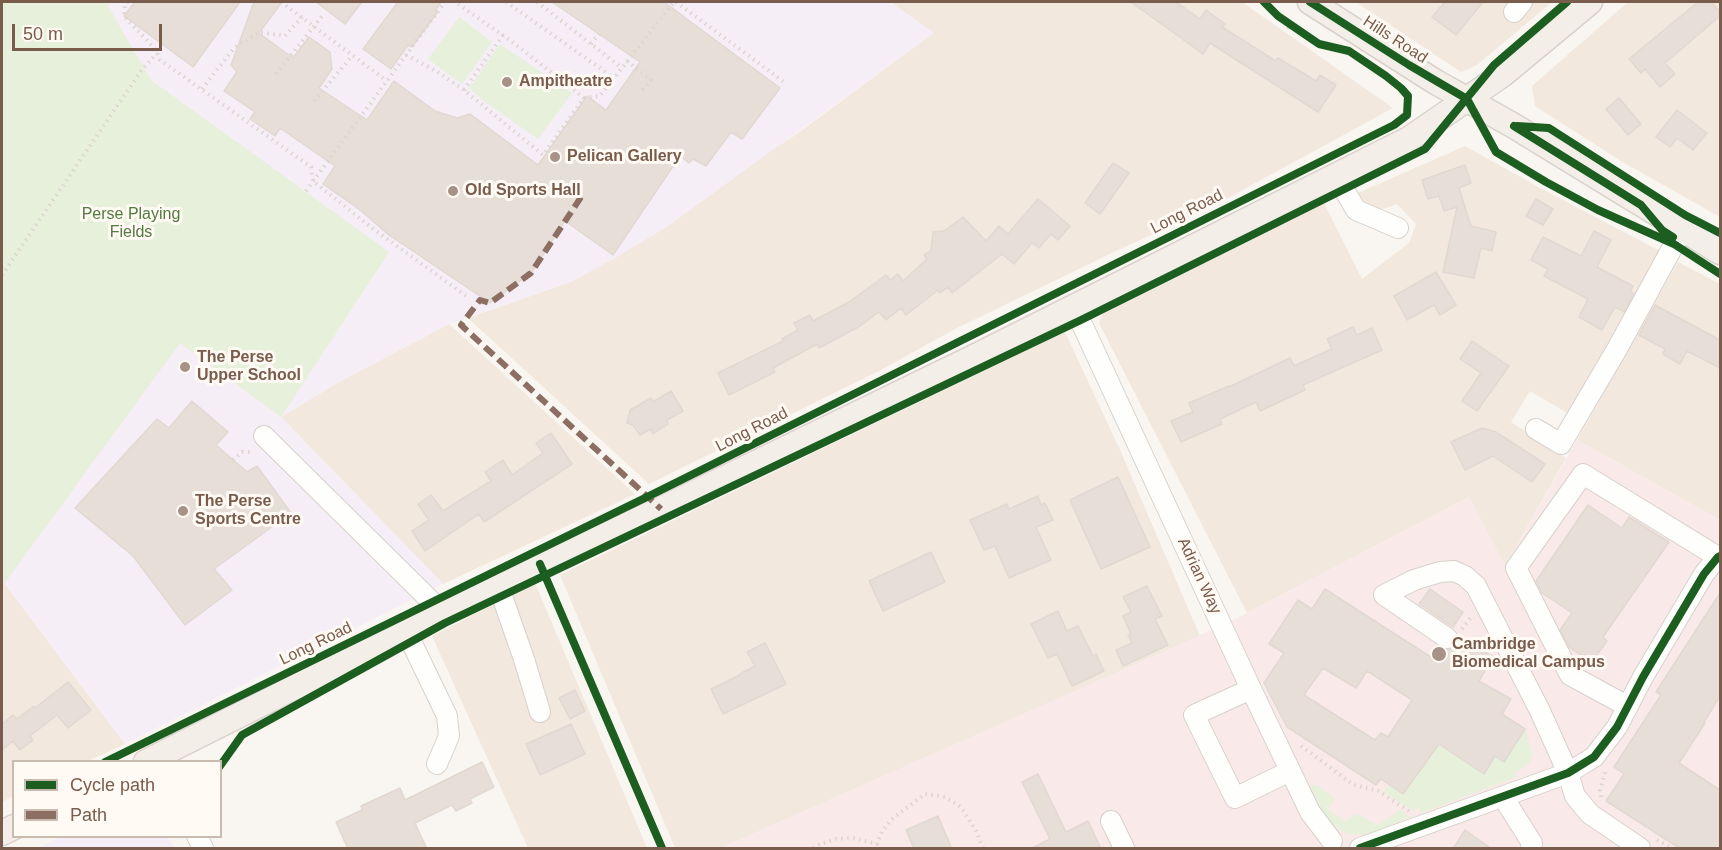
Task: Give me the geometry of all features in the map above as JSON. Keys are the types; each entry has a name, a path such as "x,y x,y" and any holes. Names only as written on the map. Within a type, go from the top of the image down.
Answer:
{"main road":[{"name":"Hills Road","path":"1310,2 1409,65 1514,126 1720,252"},
{"name":"Long Road","path":"152,760 498,585 662,508 1074,307 1409,139 1505,73 1590,2"}],"lane":[{"path":"1336,176 1356,210 1398,228"},
{"path":"1536,429 1561,444 1617,349 1682,230"},
{"name":"Adrian Way","path":"1074,307 1290,771 1310,812 1334,846"},
{"path":"264,436 432,602 439,615"},
{"path":"1368,848 1420,826 1568,773 1594,757 1617,727 1628,706 1643,677 1704,574 1719,556 1583,474 1516,568 1570,675 1628,706"},
{"path":"1447,638 1384,595 1414,580 1440,572 1454,571 1465,576 1476,586 1540,711 1568,773 1575,796 1590,814 1645,842"},
{"path":"498,585 540,712"},
{"path":"406,631 447,716 449,736 437,764"},
{"path":"1251,689 1194,715 1235,798 1290,771"},
{"path":"1505,796 1508,805 1532,843 1531,849"},
{"path":"1111,821 1124,849"}],"path":[{"path":"128,2 125,4 124,16 156,50 160,60 311,167 313,181 373,229 469,298"},
{"path":"281,2 387,81"},
{"path":"306,191 445,2"},
{"path":"455,2 503,35 584,98 600,96 675,2 784,82"},
{"path":"506,2 614,78"},
{"path":"537,2 622,68"},
{"path":"276,74 323,15"},
{"path":"201,89 234,48 260,32 285,36 302,17"},
{"path":"1289,23 1300,31"},
{"path":"591,44 599,34"},
{"path":"464,90 503,35"},
{"path":"2,275 135,81 157,53"},
{"path":"406,55 436,71 464,90 543,155 584,98"},
{"path":"314,101 352,56"},
{"path":"627,62 651,80"},
{"path":"641,92 651,80 651,72"},
{"path":"373,229 377,224"},
{"path":"1295,742 1354,785 1378,791 1416,815 1420,826"},
{"path":"1603,805 1600,791 1607,768"},
{"path":"813,849 818,844 836,838 853,837 878,846 882,831 892,819 925,794 945,797 961,807 976,831 983,849"},
{"path":"1645,842 1672,849"}],"shaded area":[{"name":"The Perse Upper School","path":"2,2 890,2 934,33 668,226 615,258 573,281 449,324 337,383 281,417 443,584 125,744 2,580"},
{"path":"890,2 1242,2 1393,108 1204,211 955,329 879,371 649,484 468,318 573,281 668,226 933,33"},
{"path":"1356,2 1552,2 1477,65 1461,72"},
{"path":"1628,2 1720,2 1720,217 1621,161 1535,106 1532,86"},
{"path":"1465,146 1660,251 1569,414 1530,391 1511,422 1566,458 1505,566 1469,497 1247,613 1099,323 1106,305 1323,201 1362,279 1409,243 1416,224 1397,204 1373,212 1358,193"},
{"path":"1678,262 1720,284 1720,520 1577,440"},
{"path":"449,324 635,494 443,584 281,417 337,383"},
{"path":"1065,332 1121,452 1200,636 721,848 675,848 560,575"},
{"name":"Cambridge Biomedical Campus","path":"1577,440 1720,520 1720,848 721,848 1230,622 1469,497 1505,566"},
{"path":"2,580 125,744 90,760 12,760 12,797 2,802"},
{"path":"535,583 647,848 528,848 432,636"},
{"path":"58,838 169,838 174,848 38,848"}],"green space":[{"name":"Perse Playing Fields","path":"2,2 111,2 108,6 151,80 389,252 281,417 180,343 4,584 2,580"},
{"path":"459,17 492,42 462,84 428,59"},
{"path":"500,44 572,93 538,139 469,88"},
{"path":"1525,729 1533,754 1528,765 1515,772 1517,777 1421,813 1419,808 1414,811 1383,792 1389,785 1403,794 1439,744 1484,774 1495,756 1504,762"},
{"path":"1317,785 1335,798 1328,809 1345,821 1355,815 1360,815 1378,825 1400,810 1411,817 1366,835 1347,834 1335,827 1324,815 1310,786"}],"building":[{"path":"135,2 240,2 193,67 124,16"},
{"path":"254,2 282,2 259,33 293,58 309,37 330,52 332,69 319,88 367,120 394,81 435,111 457,118 470,114 538,165 587,96 606,110 640,62 552,2 664,2 780,88 742,139 731,132 706,166 693,159 689,163 680,156 613,255 565,221 531,273 490,303 389,235 360,210 323,184 335,166 280,128 275,136 250,119 255,112 224,91 237,72 231,65"},
{"path":"316,2 362,2 345,24"},
{"path":"398,2 441,2 435,11 437,13 412,47 408,45 391,69 363,49"},
{"path":"1131,2 1176,2 1200,19 1206,10 1225,24 1222,27 1276,61 1278,58 1316,81 1320,75 1336,85 1318,112 1210,43 1203,54"},
{"path":"1445,2 1483,2 1456,35 1432,17"},
{"path":"1698,2 1711,2 1720,12 1720,16 1665,63 1675,74 1660,87 1645,69 1641,73 1629,59"},
{"path":"1619,98 1641,124 1628,135 1606,109"},
{"path":"1677,110 1707,133 1693,150 1677,138 1670,147 1656,137"},
{"path":"1113,163 1129,173 1100,214 1085,203"},
{"path":"1465,165 1471,183 1459,188 1471,226 1496,232 1492,251 1481,248 1474,278 1443,272 1457,207 1444,211 1439,196 1428,199 1422,180"},
{"path":"1038,199 1070,226 1058,240 1051,234 1039,248 1032,243 1014,264 1002,254 952,293 948,287 940,293 938,290 906,315 901,308 886,320 879,312 860,326 819,348 817,344 773,368 775,372 729,395 718,373 783,341 782,339 798,330 794,323 810,315 813,321 849,302 886,275 890,280 898,274 903,281 927,259 924,255 931,250 933,232 944,231 963,217 986,241 999,226 1008,234"},
{"path":"1536,199 1553,209 1543,225 1526,216"},
{"path":"1594,231 1611,240 1597,267 1633,286 1630,292 1634,294 1624,312 1615,307 1602,330 1579,317 1588,299 1544,276 1548,269 1531,260 1543,237 1581,256"},
{"path":"1436,272 1456,305 1440,315 1434,305 1407,320 1394,296"},
{"path":"1655,305 1720,340 1720,368 1687,351 1680,364 1663,354 1665,349 1639,335"},
{"path":"1353,327 1357,335 1372,328 1382,350 1303,385 1305,390 1260,411 1256,402 1220,419 1222,424 1181,442 1171,421 1193,412 1189,403 1290,358 1294,366 1332,349 1327,339"},
{"path":"1472,341 1509,366 1477,411 1462,401 1481,373 1460,359"},
{"path":"671,391 683,411 667,420 668,424 653,434 651,429 640,435 633,425 627,423 630,410 651,398 653,402"},
{"name":"The Perse Sports Centre","path":"192,401 228,432 216,445 247,472 257,466 291,513 214,569 232,590 185,625 133,556 75,508 157,419 169,428"},
{"path":"1482,428 1496,432 1545,464 1532,482 1493,456 1465,470 1451,442"},
{"path":"551,433 572,464 484,522 479,514 425,551 412,531 429,520 418,504 431,495 443,511 491,481 485,472 503,460 512,475 543,453 536,443"},
{"path":"1118,477 1150,547 1101,569 1070,500"},
{"path":"1038,496 1041,505 1045,503 1053,520 1036,527 1051,560 1009,578 995,546 984,550 970,520 1007,504 1009,509"},
{"path":"1588,505 1622,528 1629,517 1669,542 1603,637 1607,641 1592,662 1569,647 1560,630 1572,613 1542,593 1536,581"},
{"path":"931,552 945,582 883,611 869,581"},
{"path":"1147,586 1162,616 1155,619 1168,645 1123,666 1116,650 1132,643 1128,635 1131,634 1123,616 1131,612 1123,597"},
{"path":"1325,589 1437,661 1445,650 1457,645 1458,635 1493,657 1479,681 1511,699 1502,714 1525,729 1504,762 1495,756 1484,774 1439,744 1403,794 1381,779 1376,785 1287,727 1264,683 1284,653 1269,644 1298,600 1312,609","holes":["1323,668 1356,688 1367,671 1412,700 1388,737 1381,733 1375,740 1304,695"]},
{"path":"1430,589 1463,612 1453,627 1419,604"},
{"path":"1720,593 1720,696 1679,763 1720,790 1720,849 1681,849 1606,801 1624,774 1614,767 1661,695 1656,692"},
{"path":"1058,611 1067,631 1078,626 1093,656 1096,654 1104,671 1072,686 1057,654 1048,658 1031,624"},
{"path":"765,643 786,684 723,714 711,689 755,666 747,652"},
{"path":"68,682 91,710 68,728 57,715 30,736 33,740 20,750 13,741 2,750 2,724 13,715 17,719 34,706 35,708"},
{"path":"575,690 585,711 570,719 559,698"},
{"path":"571,724 585,754 540,775 526,744"},
{"path":"482,762 494,787 470,799 472,803 456,811 452,805 415,823 427,849 348,849 336,822 362,810 361,806 400,788 405,800"},
{"path":"1038,774 1066,832 1088,821 1101,849 1030,849 1050,839 1022,782"},
{"path":"938,816 952,849 914,849 906,830"},
{"path":"1465,830 1492,849 1453,849"}],"marked path":[{"path":"581,197 531,273 490,303 480,300 461,325 661,509"}],"cycle path":[{"path":"109,760 649,496 1394,125 1407,115 1408,96 1386,76 1349,51 1319,44 1278,16 1264,2"},
{"path":"1310,2 1467,99"},
{"path":"222,763 242,735 445,623 1081,320 1425,149 1494,65 1567,2"},
{"path":"1467,99 1496,152 1598,210 1674,244 1720,274"},
{"path":"1514,126 1641,205 1662,230 1673,237"},
{"path":"1517,126 1549,128 1685,215 1720,233"},
{"path":"1360,848 1568,773 1594,757 1617,727 1643,677 1704,574 1720,556"},
{"path":"540,564 662,848"}],"place":[{"name":"Ampitheatre","path":"507,82"},
{"name":"Pelican Gallery","path":"555,157"},
{"name":"Old Sports Hall","path":"453,191"},
{"name":"The Perse Upper School","path":"185,367"},
{"name":"The Perse Sports Centre","path":"183,511"},
{"name":"Cambridge Biomedical Campus","path":"1439,654"}]}
